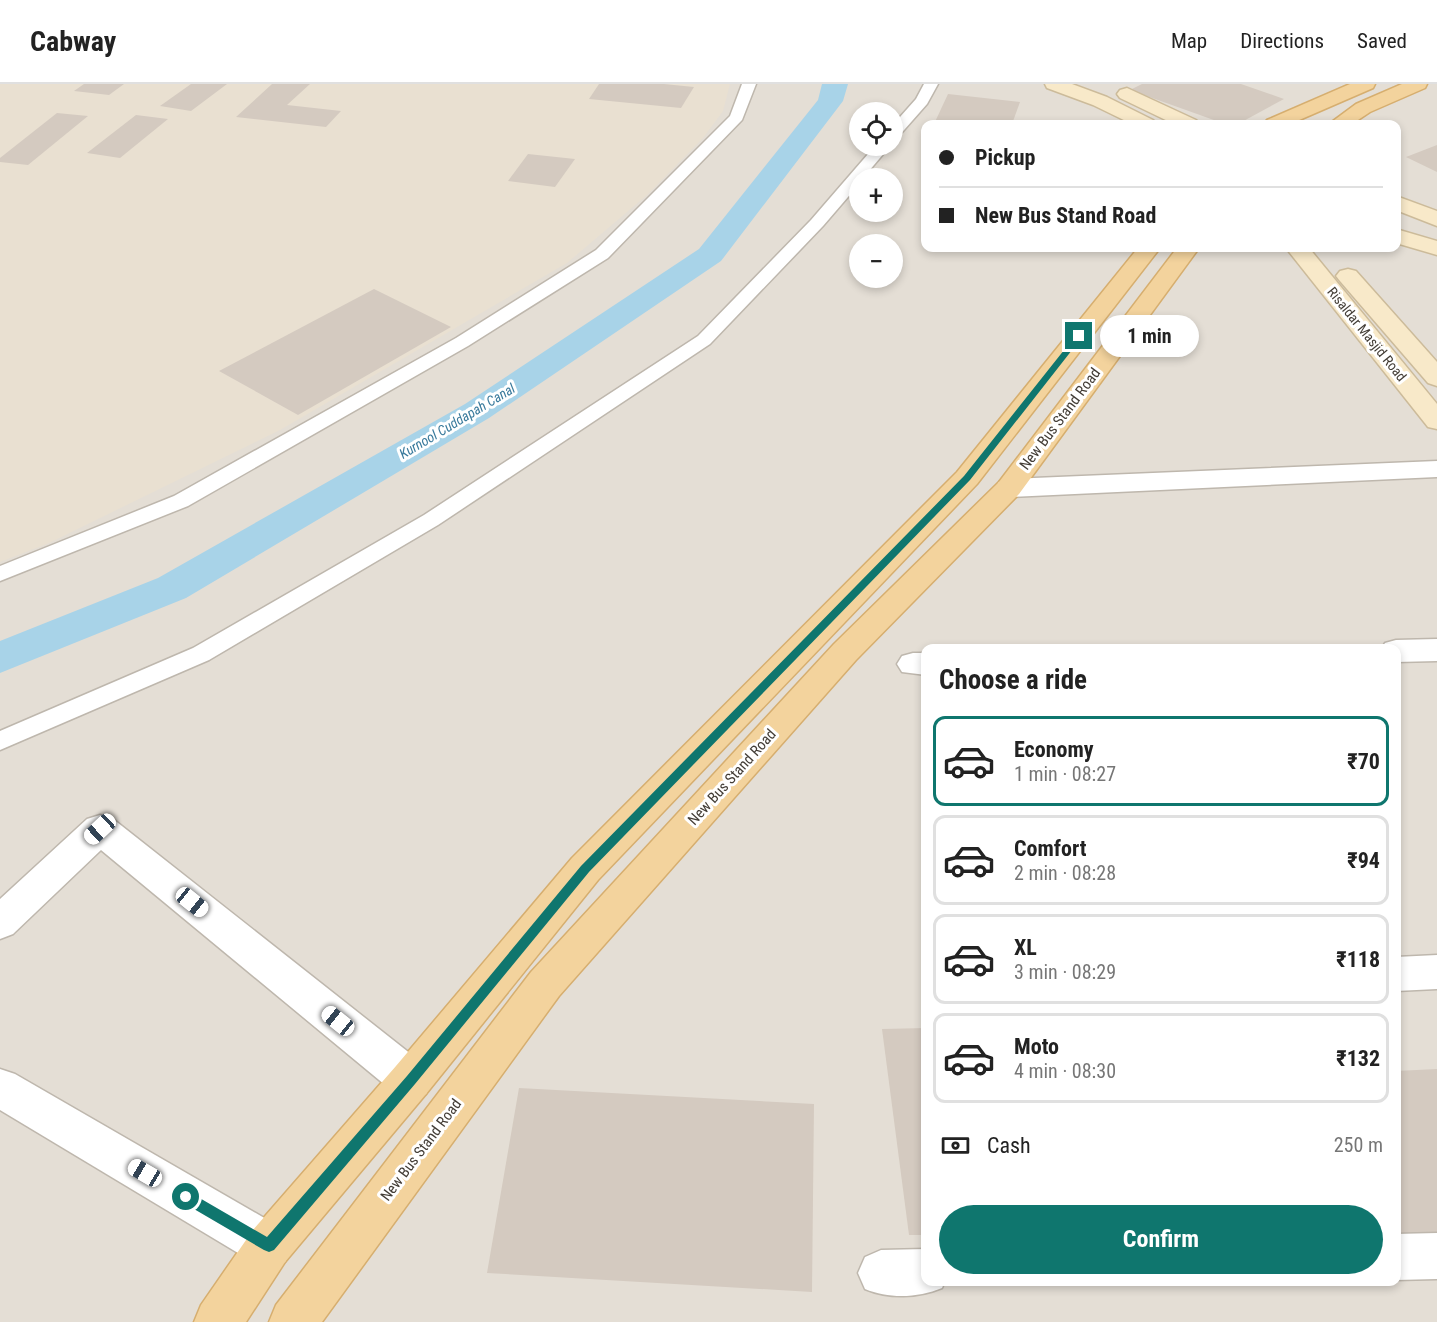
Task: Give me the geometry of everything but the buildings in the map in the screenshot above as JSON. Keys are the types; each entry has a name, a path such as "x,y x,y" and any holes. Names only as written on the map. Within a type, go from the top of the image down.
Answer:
{"main road":[{"path":"1283,120 1366,84"},
{"path":"1345,120 1363,108 1419,84"},
{"path":"218,1322 269,1246 411,1080 585,869 967,478 1146,252"},
{"name":"New Bus Stand Road","path":"293,1322 545,984 845,652 1009,488 1185,252"}],"street":[{"path":"1054,84 1100,101 1138,120"},
{"path":"1100,84 1180,120"},
{"path":"1401,204 1437,219"},
{"path":"1401,237 1437,248"},
{"name":"Risaldar Masjid Road","path":"1300,252 1437,421"},
{"name":"Risaldar Masjid Road","path":"1327,252 1437,378"},
{"path":"1009,488 1437,469"},
{"path":"1401,651 1437,650"},
{"path":"0,922 100,829 411,1080"},
{"path":"1401,974 1437,972"},
{"path":"0,1088 269,1246"},
{"path":"1401,1257 1437,1256"},
{"path":"881,1273 921,1272"}],"lane":[{"path":"0,574 182,501 462,342 602,254 737,117 749,84"},
{"path":"903,122 921,101 931,84"},
{"path":"0,741 201,654 431,520 704,340 817,224 875,156"}],"shaded area":[{"path":"0,84 1437,84 1437,1322 0,1322"},
{"path":"0,84 730,84 723,111 703,138 647,195 567,263 280,430 49,543 0,562"}],"waterway":[{"name":"Kurnool Cuddapah Canal","path":"0,658 172,588 477,411 710,255 830,101 835,84"}],"route":[{"path":"186,1197 269,1246 411,1080 585,869 967,478 1079,336"}]}
